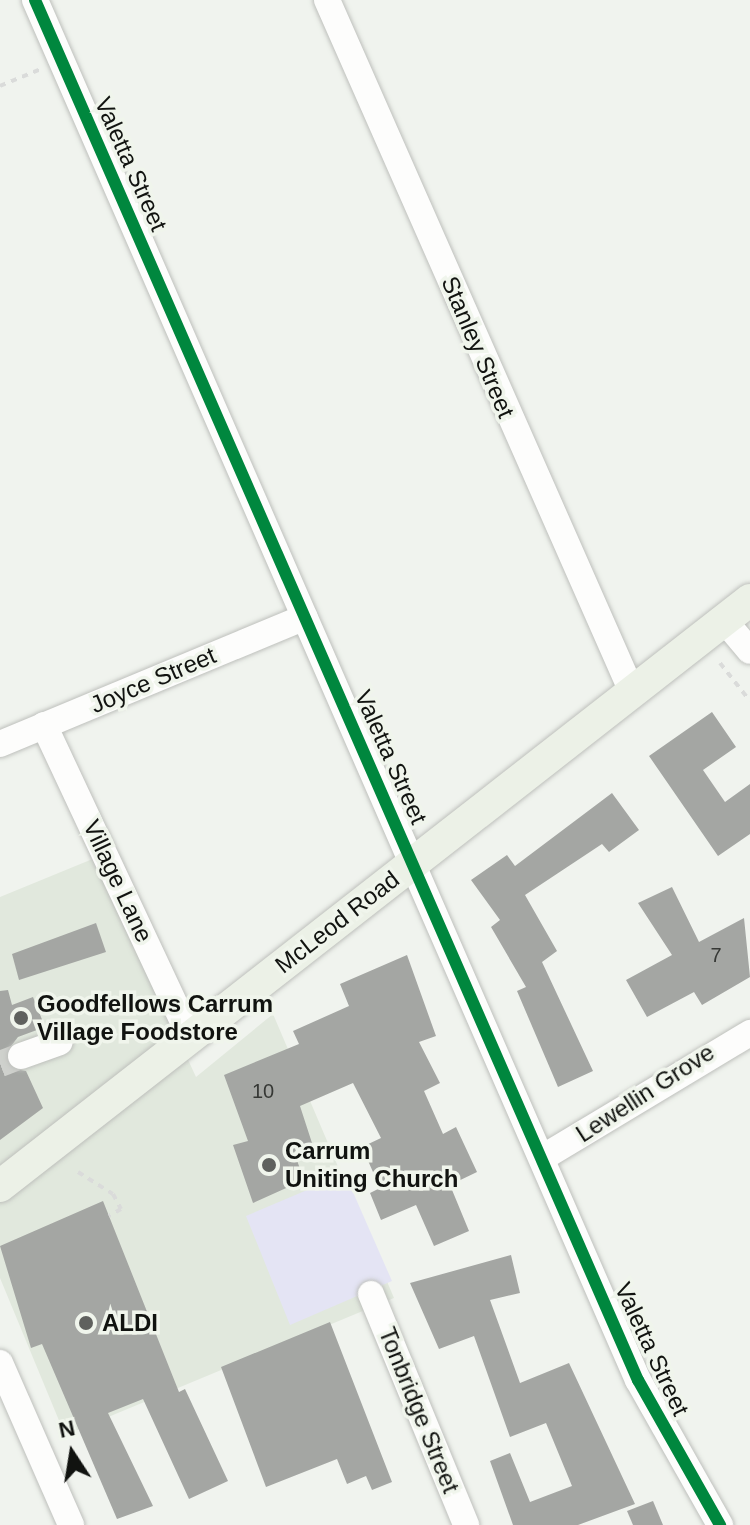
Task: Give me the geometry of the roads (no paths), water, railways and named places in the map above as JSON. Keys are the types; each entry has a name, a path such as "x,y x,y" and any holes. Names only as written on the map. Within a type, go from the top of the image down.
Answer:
{"main road":[{"name":"McLeod Road","path":"0,1186 750,600"}],"street":[{"name":"Valetta Street","path":"35,0 638,1380 720,1525"},
{"name":"Stanley Street","path":"327,0 632,692"},
{"name":"Joyce Street","path":"0,744 305,617"},
{"path":"724,620 750,651"},
{"name":"Village Lane","path":"44,725 190,1037"},
{"name":"Lewellin Grove","path":"542,1158 750,1033"},
{"path":"21,1056 60,1042"},
{"name":"Tonbridge Street","path":"371,1294 466,1525"},
{"path":"0,1363 71,1525"}],"tunnel":[{"path":"0,1064 21,1056"}],"place":[{"name":"Goodfellows Carrum Village Foodstore","path":"21,1018"},
{"name":"Carrum Uniting Church","path":"269,1165"},
{"name":"ALDI","path":"86,1323"}]}
